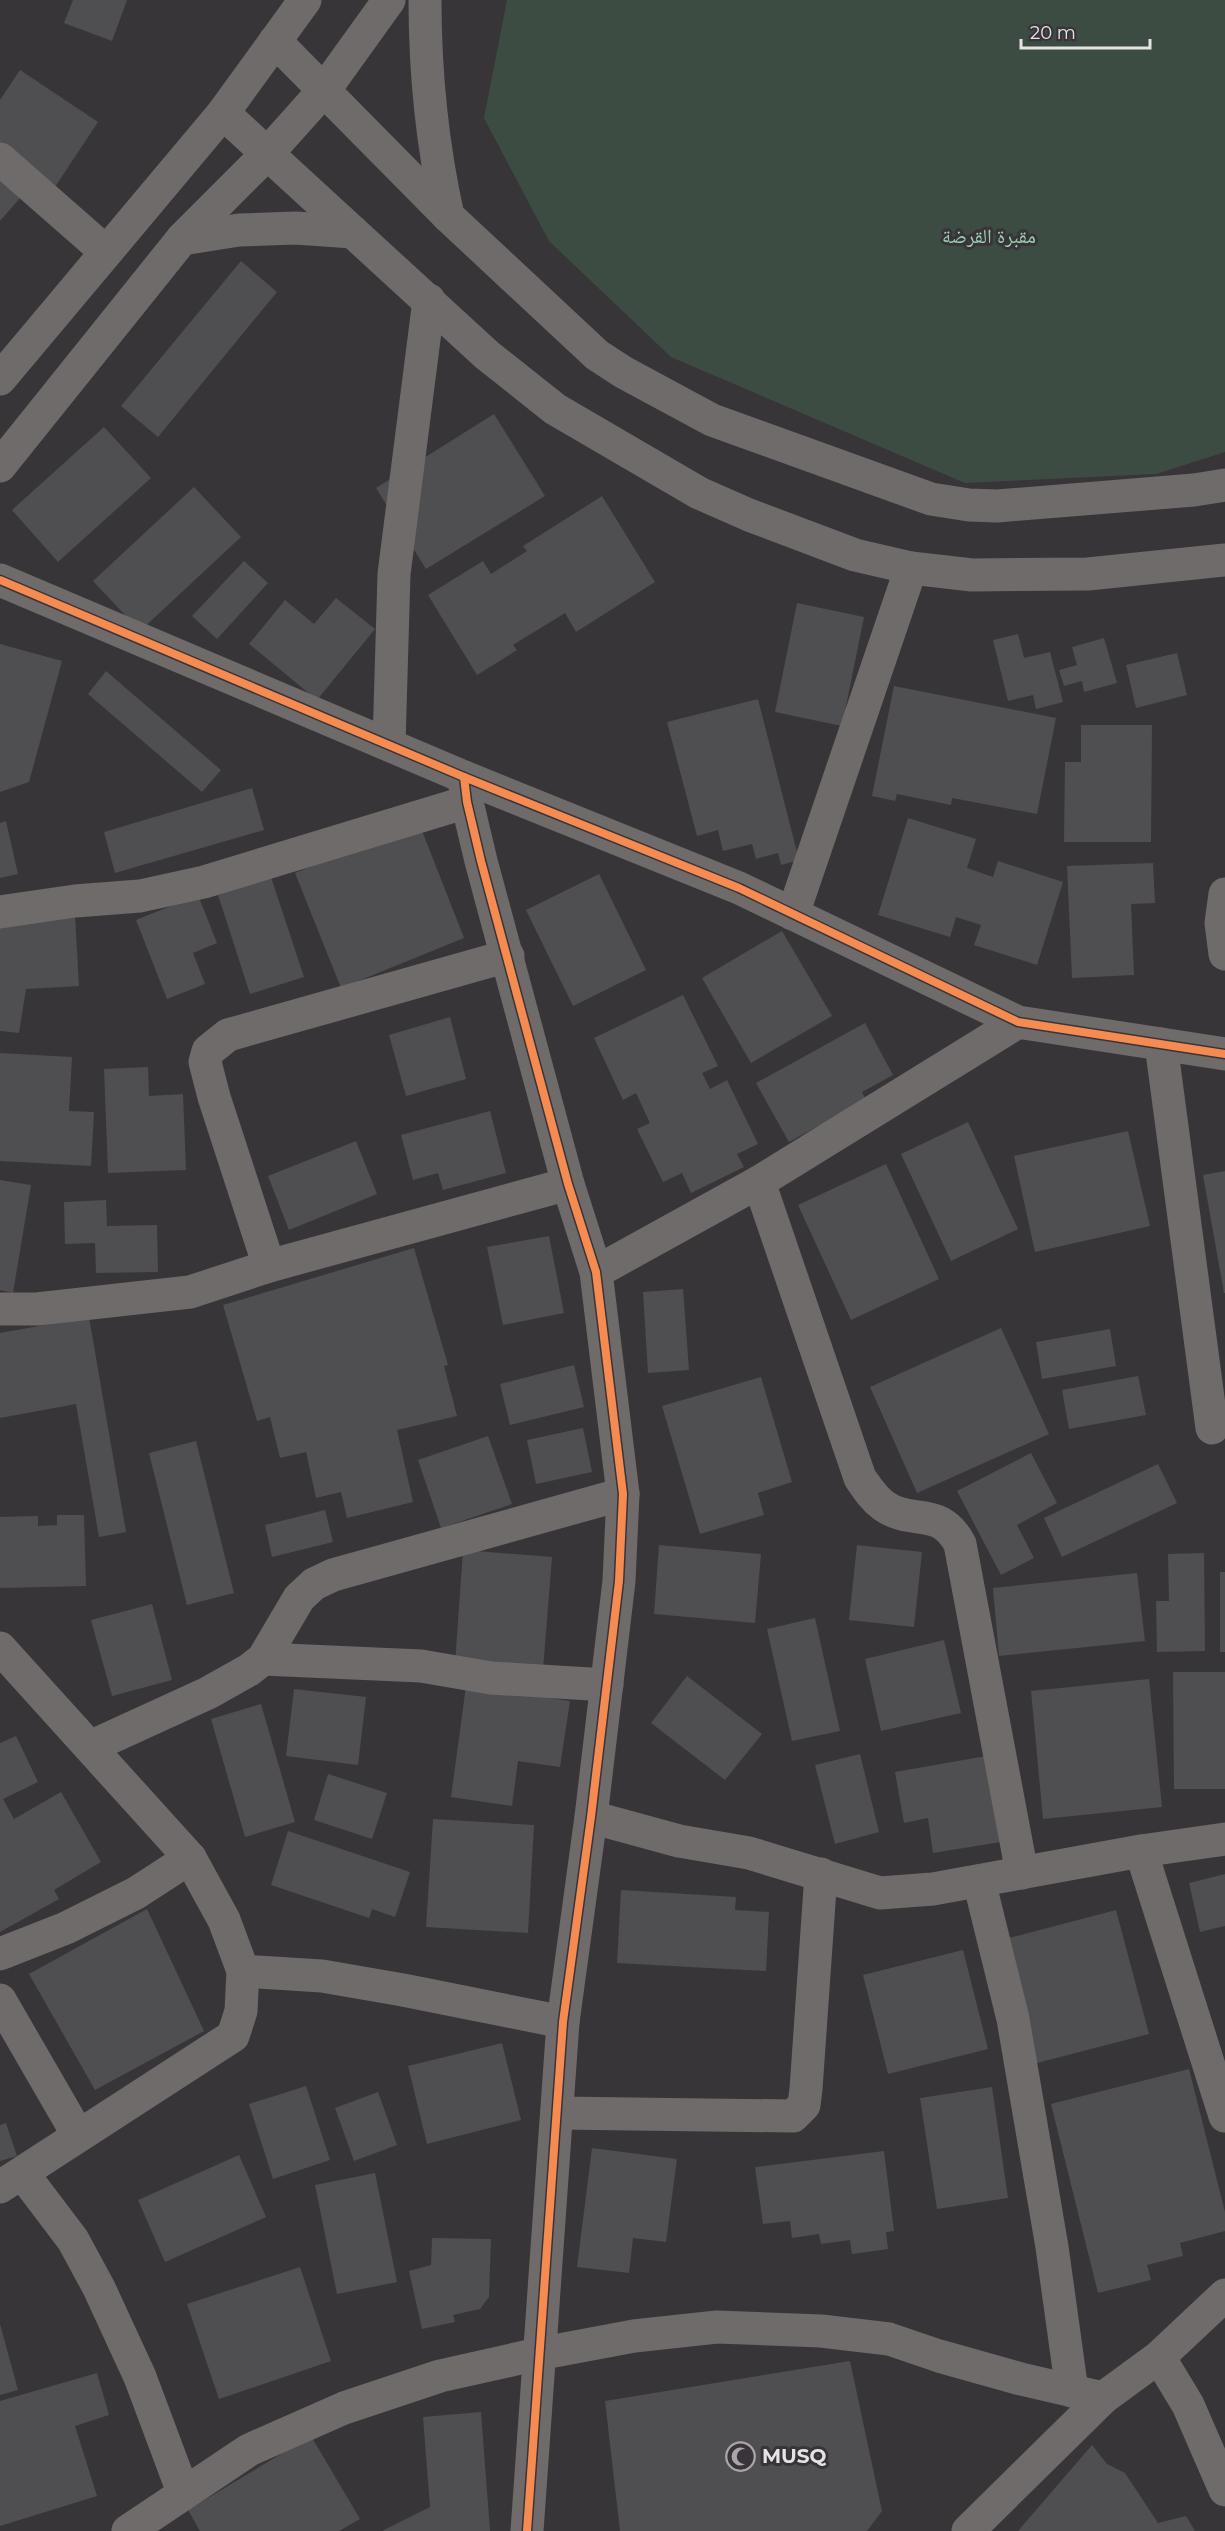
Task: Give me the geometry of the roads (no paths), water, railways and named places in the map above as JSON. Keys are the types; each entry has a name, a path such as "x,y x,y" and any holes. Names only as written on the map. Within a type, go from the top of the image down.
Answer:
{"main road":[{"path":"0,379 223,113 305,0"},
{"path":"0,466 182,239 266,155 325,89 389,0"},
{"path":"425,0 425,54 429,109 448,216"},
{"path":"275,41 325,89 448,216 597,355 623,372 712,420 931,499 969,505 998,506 1194,490 1225,484"},
{"path":"223,113 266,155 429,300 487,355 555,409 699,493 749,515 855,555 911,568 972,574 1088,574 1225,560"},
{"path":"182,239 238,231 285,228 353,232"}],"street":[{"path":"0,159 106,252"},
{"path":"389,744 394,574 429,300"},
{"path":"793,914 911,568"},
{"path":"0,580 389,744 466,790 739,888 1018,1022 1225,1054"},
{"path":"0,912 75,901 140,896 204,882 466,790"},
{"path":"466,790 568,1184 596,1272 623,1494 620,1581 563,2022 527,2531"},
{"path":"268,1266 214,1097 205,1062 208,1051 228,1035 508,956"},
{"path":"596,1272 759,1182 1018,1022"},
{"path":"1161,1044 1212,1428"},
{"path":"759,1182 860,1478 874,1497 885,1507 904,1514 934,1519 952,1529 960,1544 1022,1874"},
{"path":"0,1309 37,1309 190,1292 268,1266 568,1184"},
{"path":"90,1747 208,1693 249,1670 263,1659 299,1598 314,1584 333,1575 623,1494"},
{"path":"2,1652 190,1857 224,1920 243,1971 241,2011 232,2036 11,2181 73,2240 99,2288 140,2377 172,2510"},
{"path":"263,1659 421,1666 491,1678 607,1685"},
{"path":"591,1817 679,1841 749,1853 880,1893 933,1889 1141,1851 1225,1839"},
{"path":"1141,1851 1225,2116"},
{"path":"0,1954 66,1928 136,1893 190,1857"},
{"path":"556,2113 794,2116 804,2105 806,2089 821,1874"},
{"path":"979,1881 1013,2019 1052,2247 1072,2391"},
{"path":"243,1971 322,1976 403,1989 563,2022"},
{"path":"0,2000 78,2135"},
{"path":"968,2531 1103,2398 1159,2357 1225,2295"},
{"path":"128,2531 172,2510 249,2450 344,2408 440,2376 634,2336 717,2327 821,2331 889,2339 939,2356 1103,2398"},
{"path":"1159,2357 1188,2405 1225,2490"}],"place":[{"name":"MUSQ","path":"741,2456"}],"park label":[{"name":"مقبرة القرضة","path":"989,236"}]}
